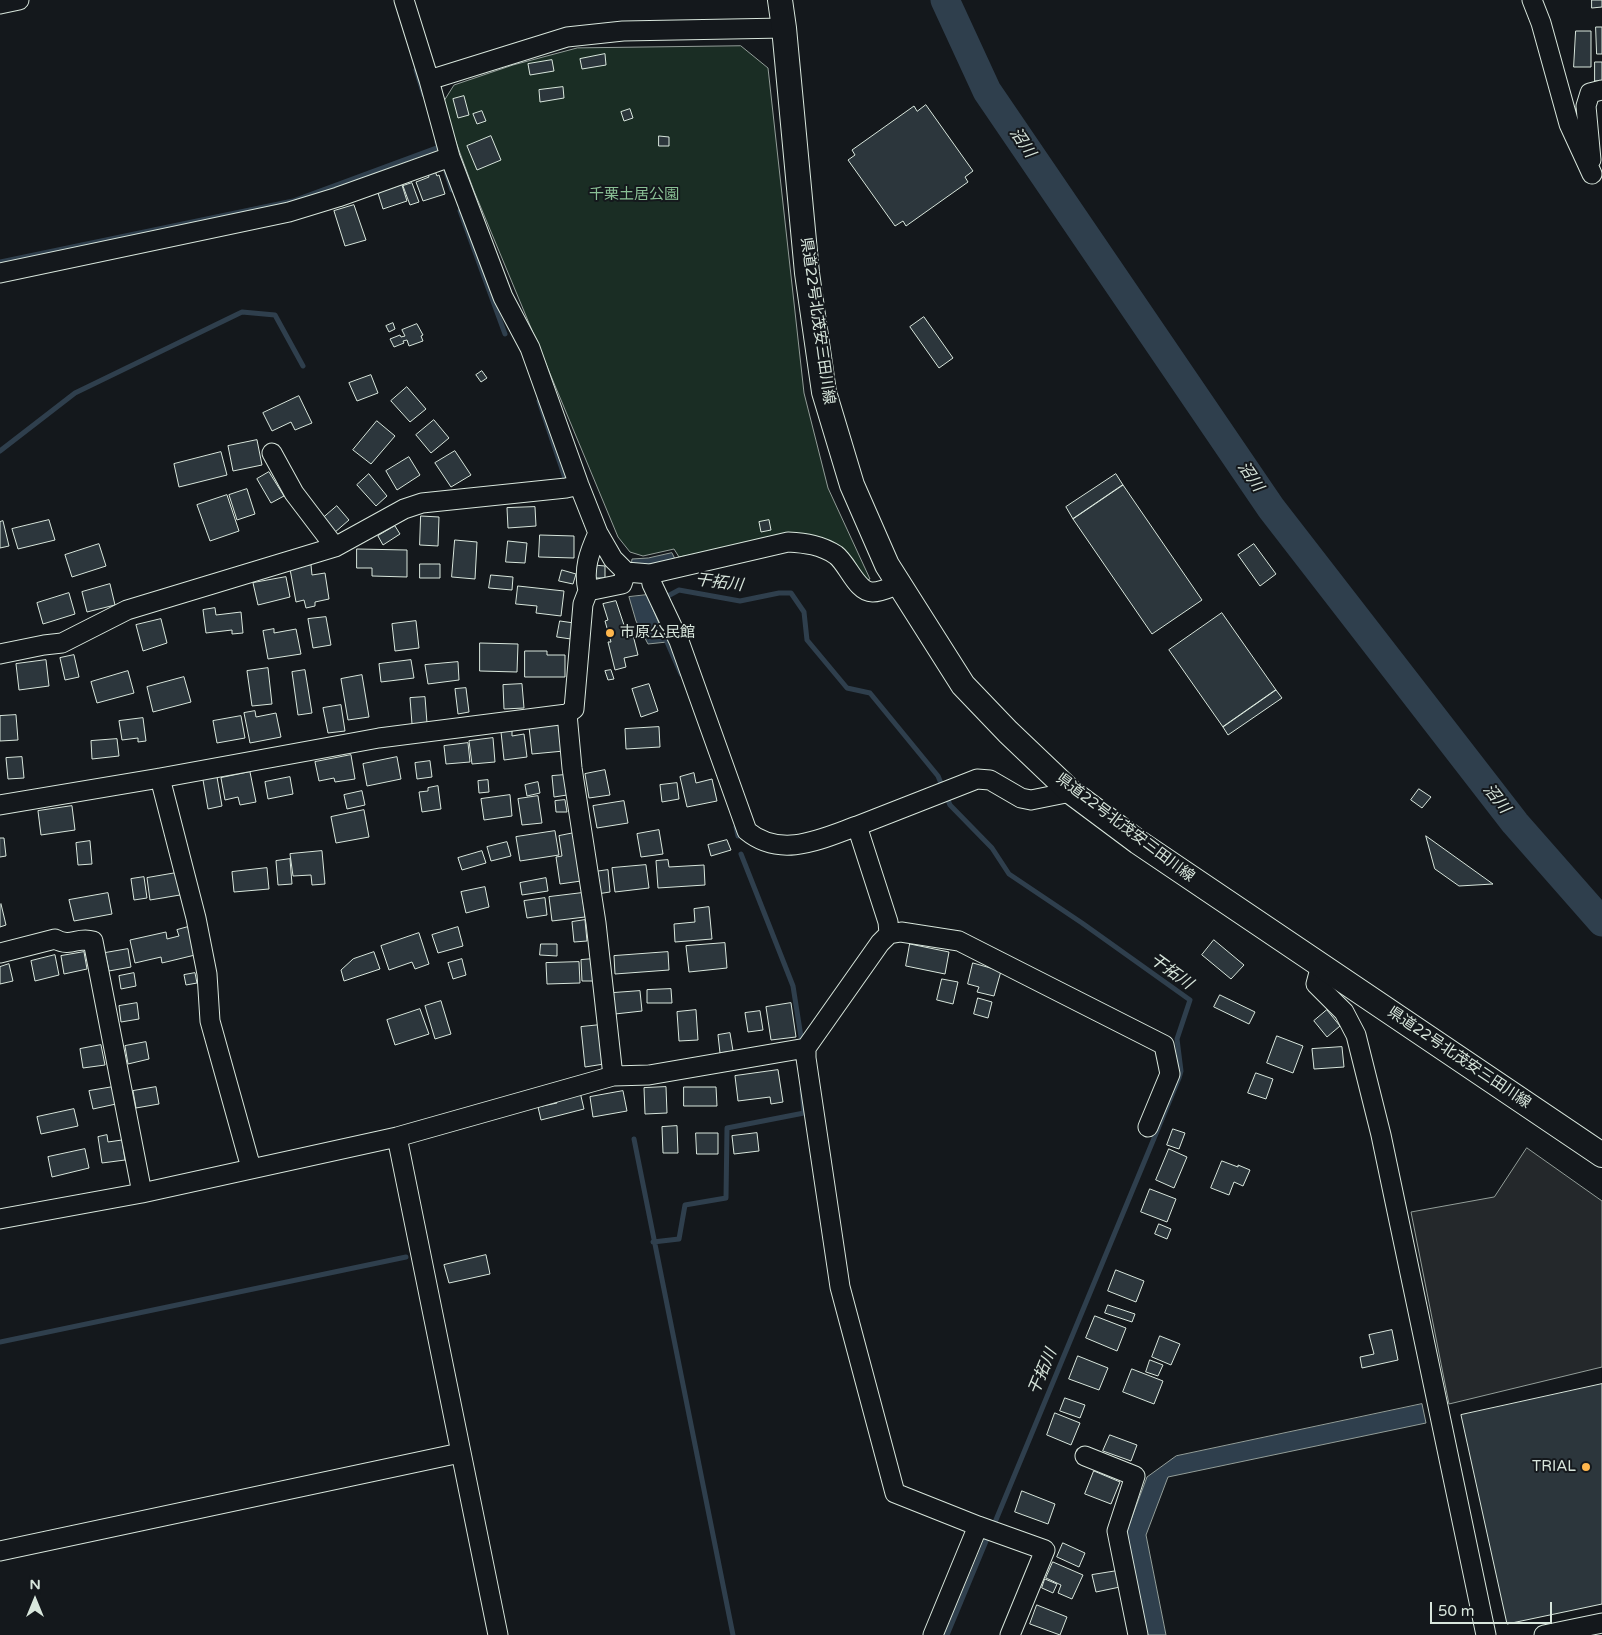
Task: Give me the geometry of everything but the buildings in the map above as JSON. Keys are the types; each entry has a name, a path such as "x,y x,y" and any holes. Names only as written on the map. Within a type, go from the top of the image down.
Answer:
{"main road":[{"name":"県道22号北茂安三田川線","path":"780,0 807,274 824,392 852,485 887,565 963,684 1008,732 1071,792 1146,848 1602,1154"}],"street":[{"path":"0,4 19,0"},
{"path":"404,0 450,157 503,297 530,348 598,534 613,559 626,572 650,574 788,542 803,543 820,546 838,556 862,589 872,593 899,584"},
{"path":"1532,0 1569,124 1592,174 1586,106 1590,93 1602,90"},
{"path":"429,80 568,37 623,31 784,28"},
{"path":"0,273 289,212 338,197 450,157"},
{"path":"272,453 294,493 335,546"},
{"path":"0,654 62,643 127,610 335,546 404,509 422,503 579,485"},
{"path":"0,805 379,738 567,714 574,709 582,604 588,591 585,580 589,552 598,534"},
{"path":"588,591 622,584 626,572"},
{"path":"650,574 652,584 679,641 747,831 756,838 785,846 806,844 946,793 977,779 990,780 1021,798 1031,800 1071,792"},
{"path":"567,714 572,768 596,923 613,1076"},
{"path":"160,778 196,918 207,974 210,1021 251,1168"},
{"path":"857,826 888,922 889,934"},
{"path":"1010,1635 1044,1550 896,1493 840,1288 806,1048 880,943 889,934 901,932 959,941 1164,1045 1170,1074 1148,1127"},
{"path":"0,953 55,939 64,944 86,939 93,941 142,1193"},
{"path":"1321,965 1316,984 1344,1012 1356,1035 1361,1054 1380,1135 1486,1635"},
{"path":"0,1220 142,1193 397,1137 613,1076 648,1075 806,1048"},
{"path":"397,1137 498,1635"},
{"path":"0,1551 460,1453"},
{"path":"1085,1456 1135,1476 1117,1531 1138,1635"},
{"path":"933,1635 987,1529"},
{"path":"1544,1635 1602,1623"}],"green space":[{"name":"千栗土居公園","path":"741,46 768,68 804,393 828,488 870,579 862,582 841,554 806,534 679,557 674,549 643,556 630,552 618,537 474,191 442,104 454,85 513,65 577,48"}],"shaded area":[{"path":"1527,1148 1602,1201 1602,1367 1449,1404 1411,1212 1494,1197"}],"water":[{"path":"672,553 675,559 646,566 631,566 632,559"},
{"path":"647,595 667,642 648,644 636,621 629,597"},
{"path":"1422,1404 1426,1423 1168,1477 1146,1535 1166,1635 1146,1635 1126,1533 1147,1477 1176,1456"}],"waterway":[{"name":"沼川","path":"945,0 987,91 1271,508 1515,823 1602,922"},
{"path":"416,70 424,95"},
{"path":"0,262 293,201 439,147 437,142"},
{"path":"446,172 452,190"},
{"path":"460,211 505,334"},
{"path":"0,451 75,393 242,312 275,315 303,366"},
{"path":"539,401 565,478"},
{"name":"干拓川","path":"666,597 679,590 740,601 779,593 791,593 804,612 807,640 847,688 870,693 938,776 950,805 992,848 1009,874 1190,1000 1177,1039 1181,1071 1179,1078 993,1527"},
{"path":"667,642 681,674"},
{"path":"736,827 738,836"},
{"path":"741,854 793,986 801,1037"},
{"path":"653,1242 679,1239 685,1205 726,1198 727,1128 804,1113 802,1090"},
{"path":"634,1139 733,1635"},
{"path":"0,1342 406,1257"},
{"name":"干拓川","path":"947,1635 989,1534"}],"place":[{"name":"市原公民館","path":"610,633"},
{"name":"TRIAL","path":"1586,1467"}]}
